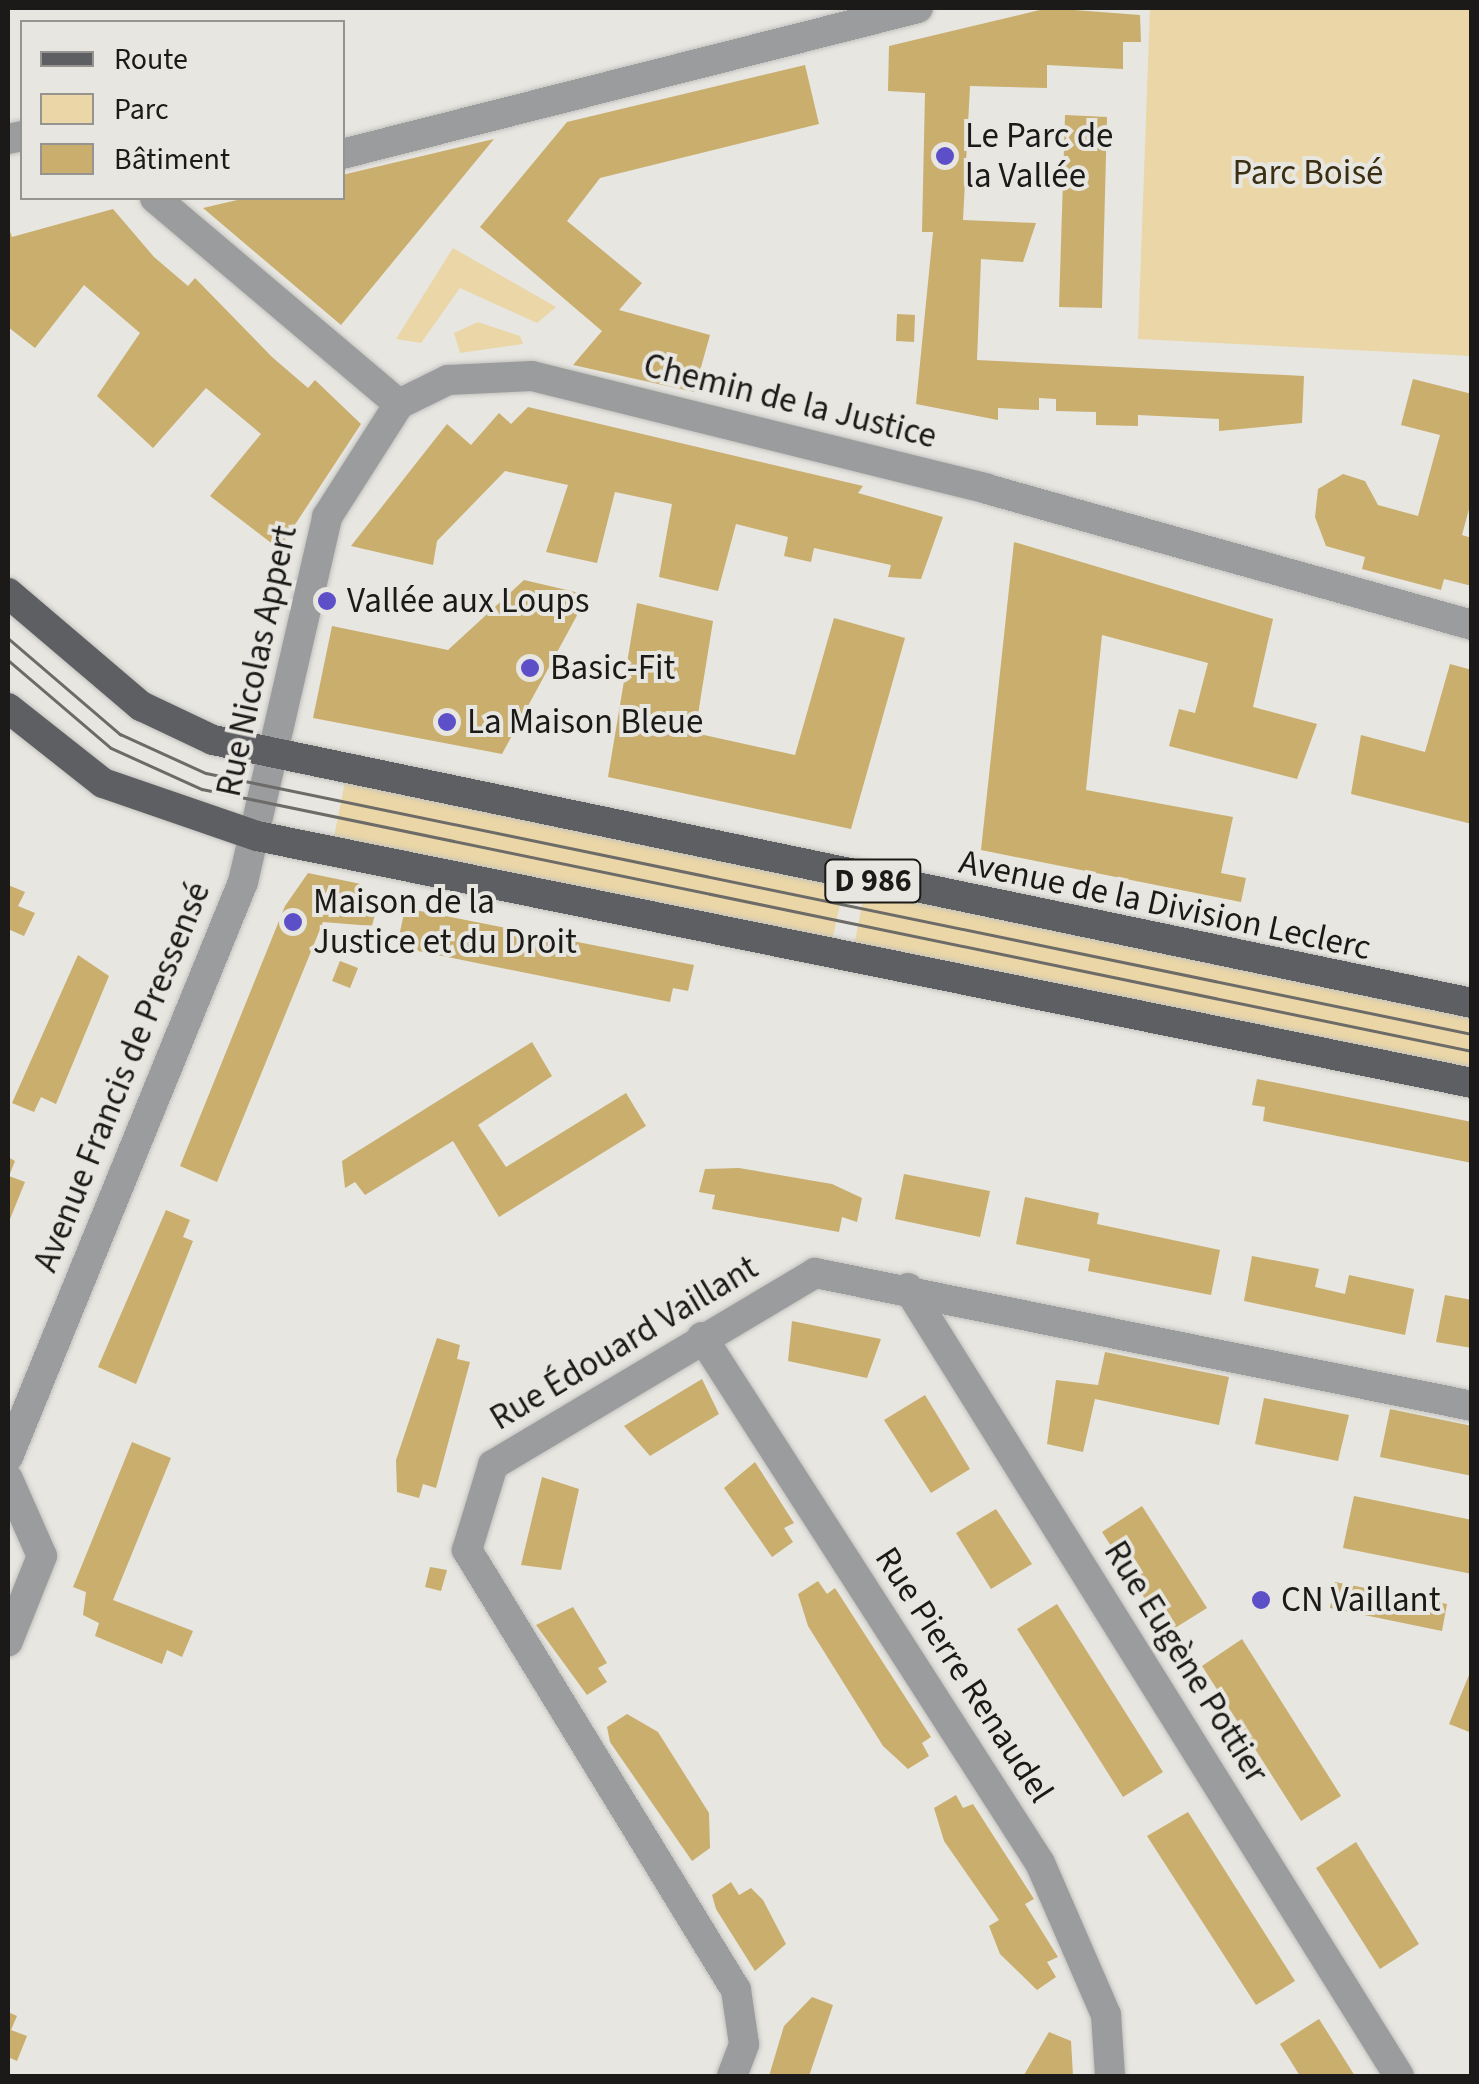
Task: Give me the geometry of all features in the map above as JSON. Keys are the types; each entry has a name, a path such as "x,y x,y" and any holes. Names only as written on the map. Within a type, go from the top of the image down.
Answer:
{"main road":[{"name":"Avenue de la Division Leclerc","path":"8,593 178,730 275,756 1472,1003"},
{"name":"D 986","path":"8,708 103,783 258,836 1472,1083"}],"street":[{"path":"345,153 918,8"},
{"path":"163,200 400,404"},
{"name":"Chemin de la Justice","path":"400,404 448,380 532,376 987,489 1472,625"},
{"name":"Rue Nicolas Appert","path":"258,836 327,517 400,404"},
{"name":"Avenue Francis de Pressensé","path":"8,1457 18,1405 258,836"},
{"name":"Rue Édouard Vaillant","path":"732,2076 744,2044 736,1990 467,1550 493,1466 702,1337 816,1273 908,1288 1472,1406"},
{"name":"Rue Eugène Pottier","path":"908,1288 1399,2076"},
{"name":"Rue Pierre Renaudel","path":"702,1337 1040,1863 1106,2015 1110,2076"},
{"path":"8,1479 42,1556 8,1641"}],"green space":[{"name":"Parc Boisé","path":"1150,8 1471,8 1471,356 1138,339"},
{"path":"453,248 556,307 537,323 460,288 421,343 396,339"},
{"path":"478,322 520,336 523,344 460,353 454,333"},
{"path":"345,782 844,886 832,941 334,837"},
{"path":"865,890 1471,1012 1471,1073 854,946"}],"building":[{"path":"1048,8 1140,15 1141,42 1123,42 1123,69 1047,65 1047,88 970,86 963,220 1036,223 1023,262 981,259 977,360 1304,376 1302,423 1219,431 1219,419 1138,415 1138,426 1096,425 1096,412 1056,411 1056,399 1039,398 1039,410 998,408 998,420 916,404 933,232 922,232 925,93 888,91 889,46"},
{"path":"805,65 819,124 600,178 567,221 642,283 619,310 710,335 694,392 573,365 602,331 480,227 567,122"},
{"path":"1065,115 1107,117 1102,308 1059,307"},
{"path":"494,139 341,325 203,208 237,200 345,200 345,174"},
{"path":"113,209 154,257 188,286 195,278 272,357 308,388 315,380 361,424 279,549 210,496 261,434 206,388 153,448 97,396 140,333 84,285 35,348 8,327 8,226 12,237"},
{"path":"897,314 915,315 914,342 896,341"},
{"path":"1413,379 1472,394 1472,498 1462,535 1472,538 1472,586 1444,579 1441,590 1362,569 1365,557 1326,546 1315,517 1318,489 1343,474 1365,481 1378,505 1418,516 1440,435 1401,425"},
{"path":"528,407 863,486 858,493 943,517 921,579 888,577 891,565 814,548 811,562 784,556 788,537 736,524 718,591 659,577 672,504 615,492 597,563 546,552 568,485 505,471 437,541 433,565 351,546 447,424 471,445 499,413 511,424"},
{"path":"1014,542 1273,619 1253,707 1317,724 1297,779 1169,746 1179,709 1195,713 1208,663 1102,635 1086,790 1233,817 1221,873 1246,878 1241,902 981,850"},
{"path":"524,580 588,595 502,754 313,718 332,626 448,650"},
{"path":"637,603 713,621 695,733 795,755 834,618 905,638 851,829 608,777"},
{"path":"1450,664 1472,670 1472,824 1351,794 1361,735 1425,752"},
{"path":"308,873 361,884 356,899 378,903 372,926 323,922 217,1182 180,1166 285,906"},
{"path":"8,885 25,892 18,906 35,913 24,936 8,929"},
{"path":"405,908 694,965 688,991 673,988 670,1002 413,950 415,936 400,932"},
{"path":"78,955 109,976 56,1104 41,1097 34,1112 12,1103"},
{"path":"340,961 358,968 350,988 332,981"},
{"path":"532,1042 552,1076 478,1125 506,1167 626,1093 646,1126 499,1217 453,1141 365,1195 355,1182 345,1188 342,1161"},
{"path":"1257,1079 1472,1122 1472,1163 1263,1121 1265,1107 1252,1105"},
{"path":"8,1157 15,1161 9,1176 25,1182 8,1224"},
{"path":"739,1168 832,1184 862,1198 857,1222 842,1217 839,1232 712,1209 715,1195 699,1192 705,1169"},
{"path":"904,1174 990,1191 980,1237 895,1219"},
{"path":"1025,1197 1099,1213 1097,1224 1220,1250 1211,1295 1088,1271 1090,1259 1016,1244"},
{"path":"166,1210 190,1220 183,1237 193,1241 136,1384 98,1367"},
{"path":"1252,1256 1319,1269 1315,1287 1345,1294 1349,1275 1414,1289 1405,1335 1244,1301"},
{"path":"1445,1295 1472,1300 1472,1348 1436,1342"},
{"path":"792,1321 881,1339 867,1378 788,1361"},
{"path":"437,1338 460,1345 457,1359 470,1362 436,1488 423,1484 419,1498 397,1492 396,1460"},
{"path":"1105,1352 1229,1377 1219,1425 1095,1399 1083,1452 1047,1444 1056,1380 1098,1385"},
{"path":"702,1379 719,1414 650,1456 624,1426"},
{"path":"925,1395 970,1469 931,1493 884,1420"},
{"path":"1264,1398 1349,1415 1338,1461 1255,1444"},
{"path":"1390,1409 1472,1426 1472,1476 1380,1457"},
{"path":"132,1442 171,1458 113,1600 193,1631 182,1657 167,1650 162,1664 95,1636 99,1623 83,1615 86,1592 73,1587"},
{"path":"755,1462 794,1523 784,1528 793,1542 772,1557 724,1488"},
{"path":"542,1477 579,1489 561,1570 521,1565"},
{"path":"1354,1496 1472,1520 1472,1574 1343,1548"},
{"path":"1142,1506 1207,1608 1167,1633 1102,1532"},
{"path":"996,1509 1032,1564 991,1589 956,1533"},
{"path":"430,1567 447,1570 441,1591 425,1587"},
{"path":"818,1581 827,1594 835,1588 931,1737 922,1743 929,1756 908,1769 883,1746 808,1626 798,1594"},
{"path":"1335,1582 1447,1604 1442,1631 1330,1608"},
{"name":"CN Vaillant","path":"1263,1590 1271,1602 1259,1610 1251,1598"},
{"path":"1057,1604 1163,1772 1123,1797 1017,1629"},
{"path":"573,1607 607,1663 598,1668 607,1682 587,1695 536,1625"},
{"path":"1242,1639 1341,1796 1301,1821 1202,1666"},
{"path":"1472,1670 1472,1733 1449,1724"},
{"path":"627,1714 658,1732 709,1813 710,1848 692,1861 610,1742 607,1727"},
{"path":"956,1795 963,1808 973,1804 1034,1899 1025,1904 1058,1957 1047,1962 1056,1977 1037,1990 1000,1954 989,1926 999,1920 944,1841 934,1808"},
{"path":"1188,1812 1295,1981 1256,2005 1147,1836"},
{"path":"1356,1842 1419,1944 1380,1969 1316,1868"},
{"path":"731,1882 739,1895 751,1888 763,1900 786,1944 755,1971 716,1909 712,1895"},
{"path":"812,1997 833,2005 809,2076 769,2076 784,2026"},
{"path":"8,2012 17,2016 11,2030 27,2036 17,2061 8,2057"},
{"path":"1319,2019 1355,2076 1300,2076 1280,2044"},
{"path":"1049,2032 1071,2041 1073,2076 1024,2075"}],"tram line":[{"path":"8,638 120,734 206,773 1472,1034"},
{"path":"8,660 111,748 202,789 1472,1051"}],"place":[{"name":"Le Parc de la Vallée","path":"945,156"},
{"name":"Vallée aux Loups","path":"327,601"},
{"name":"Basic-Fit","path":"530,668"},
{"name":"La Maison Bleue","path":"447,722"},
{"name":"Maison de la Justice et du Droit","path":"293,922"},
{"name":"CN Vaillant","path":"1261,1600"}]}
